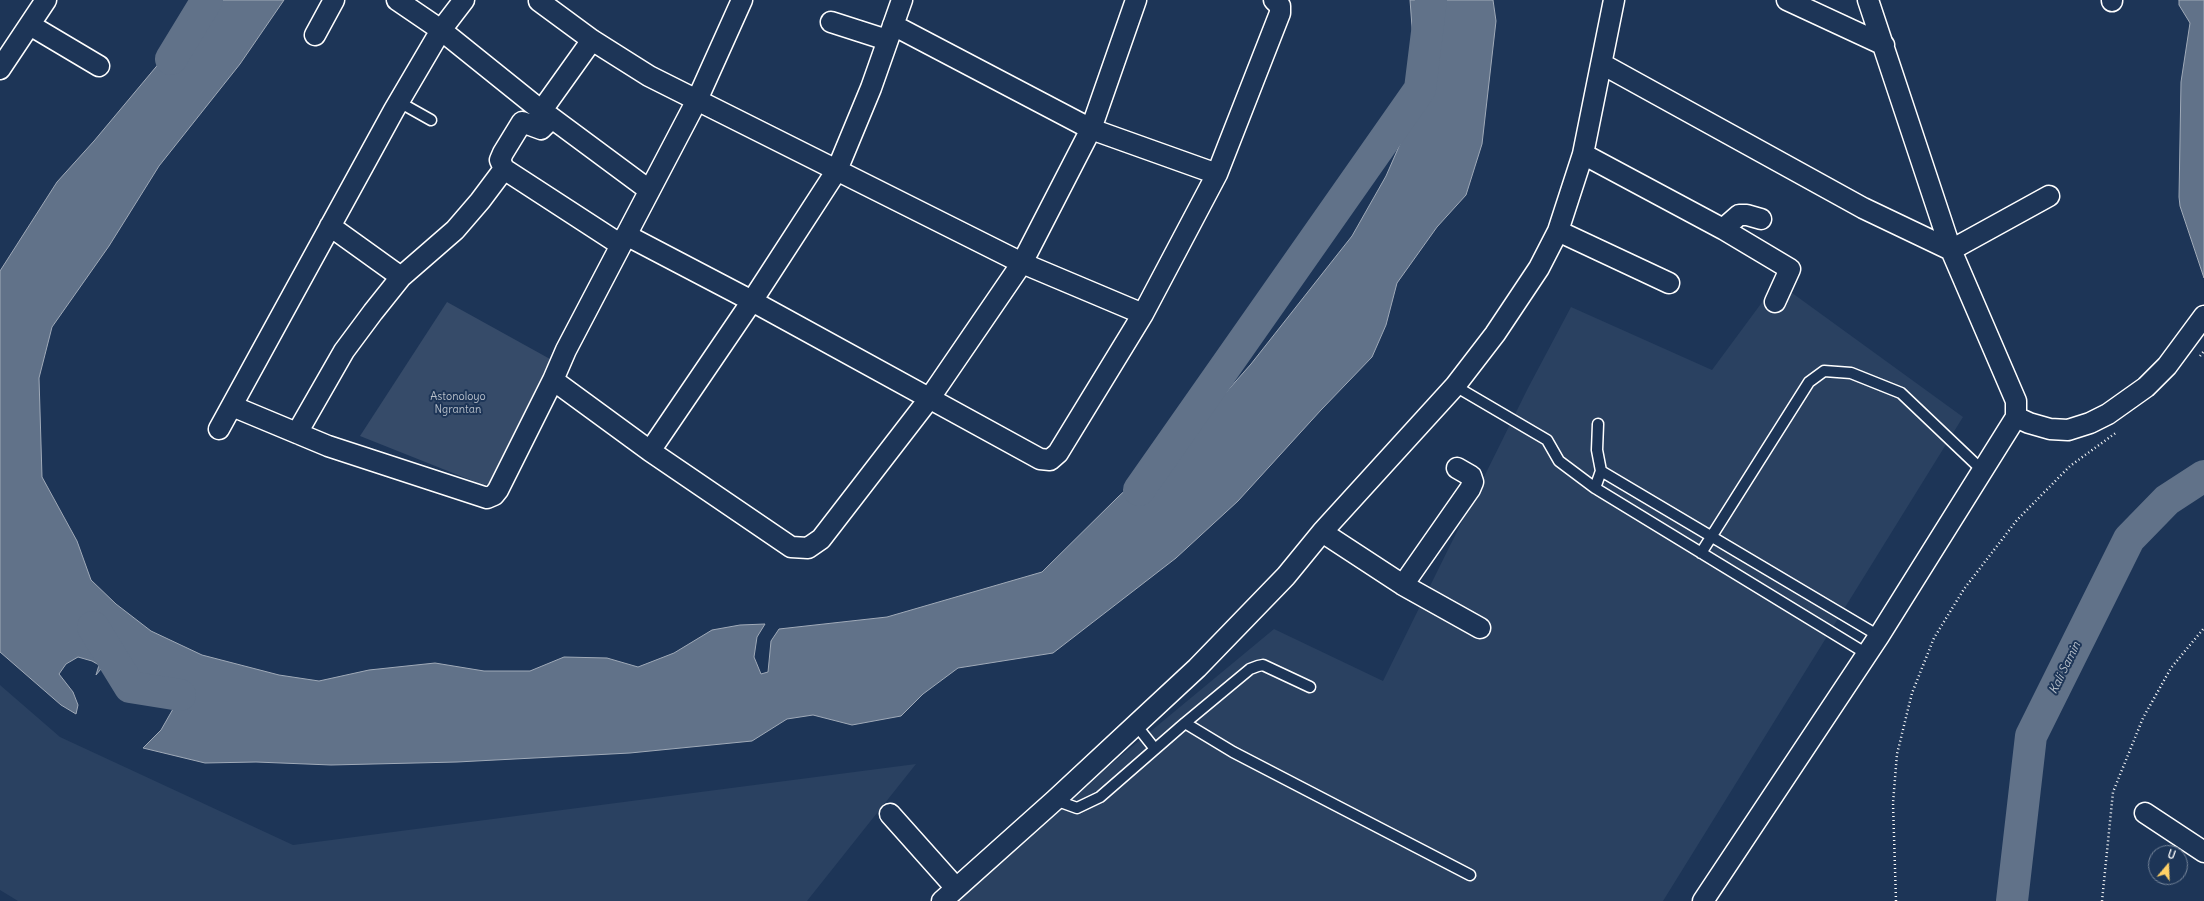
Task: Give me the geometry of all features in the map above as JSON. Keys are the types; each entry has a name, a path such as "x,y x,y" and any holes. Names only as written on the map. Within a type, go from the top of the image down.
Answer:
{"street":[{"path":"0,69 46,0"},
{"path":"315,35 334,0"},
{"path":"397,0 441,30 547,114 649,190"},
{"path":"219,429 399,102 441,30 464,0"},
{"path":"232,406 328,446 487,498 494,496 553,380 566,350 697,100 742,0"},
{"path":"650,451 752,301 837,170 871,88 902,0"},
{"path":"553,380 650,451 791,547 808,548 821,539 929,399 1022,263 1091,130 1136,0"},
{"path":"592,40 547,114 541,129 524,122 520,124 500,160 504,169 623,240 752,301 1040,459 1050,460 1058,453 1142,314 1216,174 1280,13 1280,6 1274,0"},
{"path":"890,814 949,895 1056,800 1220,644 1286,576 1322,532 1455,386 1520,298 1539,268 1558,232 1583,154 1614,0"},
{"path":"1787,0 1884,45"},
{"path":"1703,901 1879,636 2016,417 2016,401 1951,250 1868,0"},
{"path":"539,1 630,66 1022,263 1142,314"},
{"path":"831,22 890,32 1091,130 1216,174"},
{"path":"30,25 99,66"},
{"path":"1602,64 1863,208 1951,250"},
{"path":"1583,154 1723,229 1790,269 1775,302"},
{"path":"297,433 344,351 401,277 455,230 480,201 504,169"},
{"path":"1951,250 2049,196"},
{"path":"1723,229 1739,215 1747,215 1761,219"},
{"path":"330,226 401,277"},
{"path":"1558,232 1669,283"},
{"path":"2016,417 2029,423 2050,429 2068,430 2090,423 2102,417 2146,387 2167,366 2204,316"},
{"path":"1403,585 1470,489 1473,482 1471,476 1457,468"},
{"path":"1322,532 1403,585 1480,628"},
{"path":"2145,813 2204,852"}],"lane":[{"path":"399,102 431,120"},
{"path":"1701,553 1809,382 1824,371 1851,373 1901,393 1983,471"},
{"path":"1455,386 1547,440 1559,461 1595,488 1867,654"},
{"path":"1595,488 1601,470 1597,450 1598,424"},
{"path":"1601,470 1713,535 1879,636"},
{"path":"1056,800 1077,808 1100,797 1250,669 1263,665 1310,687"},
{"path":"1185,723 1233,752 1470,875"},
{"path":"1136,725 1155,749"}],"path":[{"path":"2199,357 2204,351"},
{"path":"1896,901 1894,803 1896,754 1912,693 1934,638 1964,589 2017,520 2070,466 2121,429"},
{"path":"2102,901 2113,792 2143,718 2171,668 2204,628"}],"shaded area":[{"path":"212,0 284,0 240,64 159,166 109,246 52,327 39,378 42,477 77,541 91,580 116,604 151,631 202,655 279,675 319,681 369,670 435,663 484,671 530,671 564,657 607,658 638,667 674,653 712,630 740,625 765,624 757,637 754,657 761,674 768,672 771,641 779,629 887,617 1042,572 1118,497 1207,414 1251,364 1352,236 1386,176 1404,135 1417,93 1410,0 1493,0 1496,21 1482,144 1466,195 1437,227 1397,283 1386,325 1372,357 1321,410 1238,501 1176,558 1053,653 958,668 923,694 901,716 852,725 813,715 787,719 752,741 630,753 457,762 331,765 256,762 205,763 143,748 161,730 173,709 164,700 153,698 136,688 133,679 125,675 122,664 105,664 96,675 99,665 92,661 78,657 66,664 59,674 73,692 78,705 76,714 61,705 0,652 0,271 57,182 94,141"},
{"path":"2179,0 2204,0 2204,278 2180,206 2179,197 2181,82 2190,23 2179,5"},
{"path":"1777,282 1963,417 1663,901 946,901 1274,629 1383,681 1528,388 1571,307 1712,370"},
{"path":"0,685 60,737 293,845 916,764 807,901 18,901 0,890"}],"green space":[{"name":"Astonoloyo Ngrantan","path":"447,302 550,359 490,484 483,485 360,436"}],"waterway":[{"path":"171,59 207,0"},
{"path":"1139,490 1420,89 1431,0"},
{"name":"Kali Samin","path":"2012,901 2031,736 2129,539 2167,500 2204,476"},
{"path":"93,627 130,687 180,695"}]}
